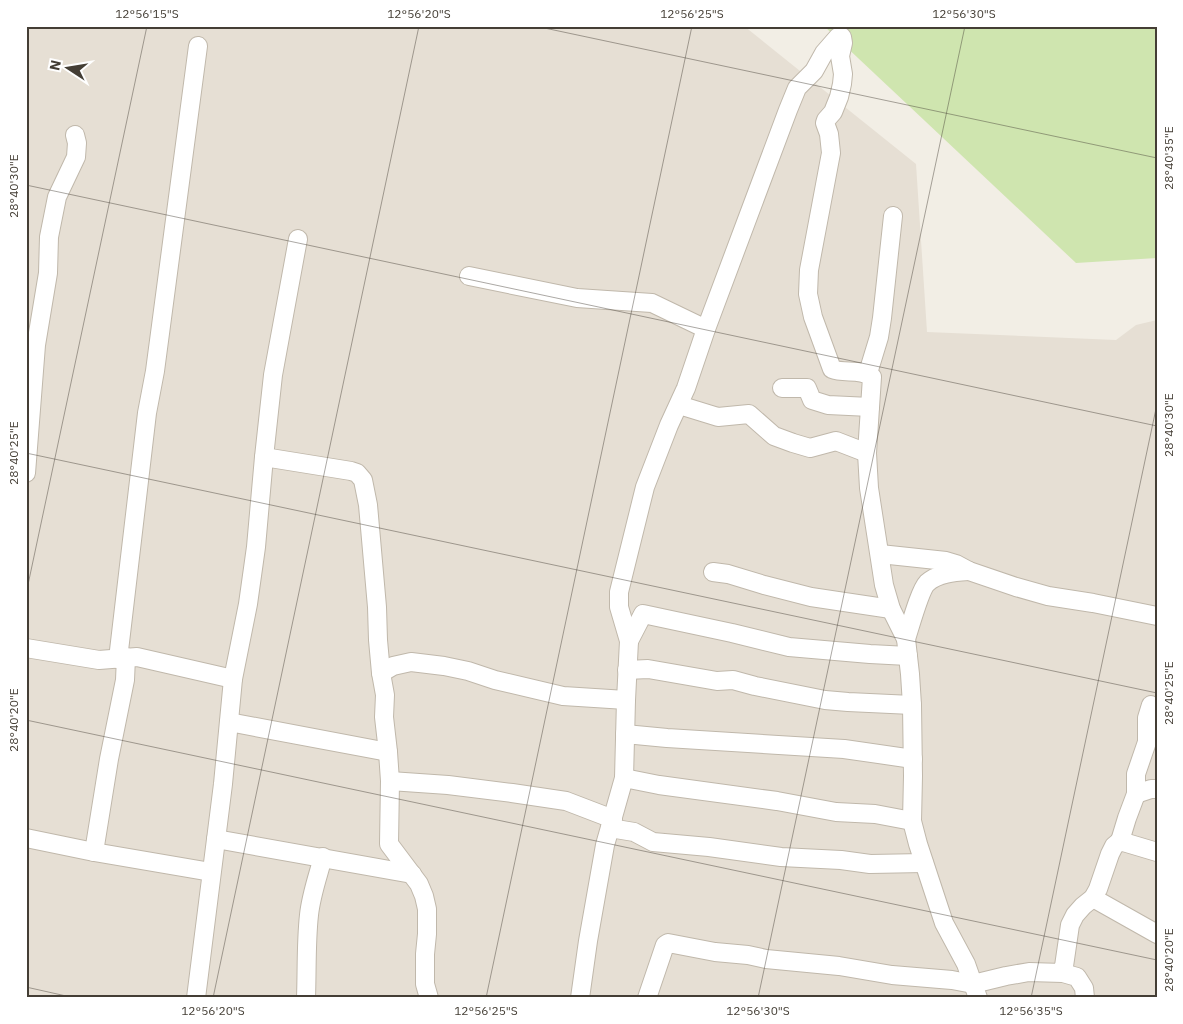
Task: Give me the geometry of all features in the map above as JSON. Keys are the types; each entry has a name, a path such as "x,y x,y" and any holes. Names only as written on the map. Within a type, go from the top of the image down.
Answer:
{"street":[{"path":"583,997 605,845 624,778 629,641 619,607 619,592 645,487 669,425 686,388 797,88 814,71 824,53 841,36 843,40 840,56 843,74 842,84 833,112 826,120 831,153 809,270 808,294 813,317 832,369 868,373 872,377 867,453 869,488 881,571 891,609 906,638 912,705 912,821 944,923 966,964 976,991"},
{"path":"94,852 109,759 125,680 122,658 147,413 155,371 198,46"},
{"path":"26,474 36,345 48,273 49,236 57,197 76,157 77,143 75,135"},
{"path":"868,373 879,338 893,216"},
{"path":"196,998 216,839 233,678 248,604 256,547 273,375 298,239"},
{"path":"469,276 577,298 652,303 706,330"},
{"path":"782,388 807,388 812,400 828,405 870,407"},
{"path":"679,405 718,418 749,414 774,436 810,448 836,441 867,453"},
{"path":"264,457 351,471 357,473 363,480 368,505 378,640 385,696 384,717 390,781 389,844 419,884 424,896 427,909 425,984 429,998"},
{"path":"880,554 946,560 969,571 1048,596 1157,616"},
{"path":"906,638 923,588 928,581 941,575 969,571"},
{"path":"713,572 728,574 811,597 891,609"},
{"path":"619,603 642,614 789,647 908,656"},
{"path":"629,641 642,614"},
{"path":"26,648 99,660 137,657 233,678"},
{"path":"381,673 393,666 411,662 468,671 495,680 563,696 626,700"},
{"path":"627,670 648,669 717,682 733,680 825,700 912,705"},
{"path":"1063,973 1070,925 1083,906 1093,898 1098,889 1110,854 1120,840 1136,794 1136,774 1147,742 1147,718 1151,705"},
{"path":"229,722 388,752"},
{"path":"625,734 844,749 913,759"},
{"path":"624,778 836,812 875,814 912,821"},
{"path":"390,781 448,785 566,801 654,842 666,844 709,847 781,857 841,860 870,864 924,863"},
{"path":"1136,794 1157,789"},
{"path":"26,838 211,872"},
{"path":"216,839 412,874"},
{"path":"1120,840 1157,852"},
{"path":"306,998 310,913 323,857"},
{"path":"1093,898 1157,934"},
{"path":"647,998 665,945 668,943 766,959 840,966 892,975 952,980 976,991"},
{"path":"976,991 1006,976 1029,972 1063,973 1077,977 1084,988 1085,998"}],"shaded area":[{"path":"26,26 744,26 916,164 927,332 1116,340 1136,325 1157,320 1157,998 26,998"}],"green space":[{"path":"824,26 1157,26 1157,258 1076,263"}]}
